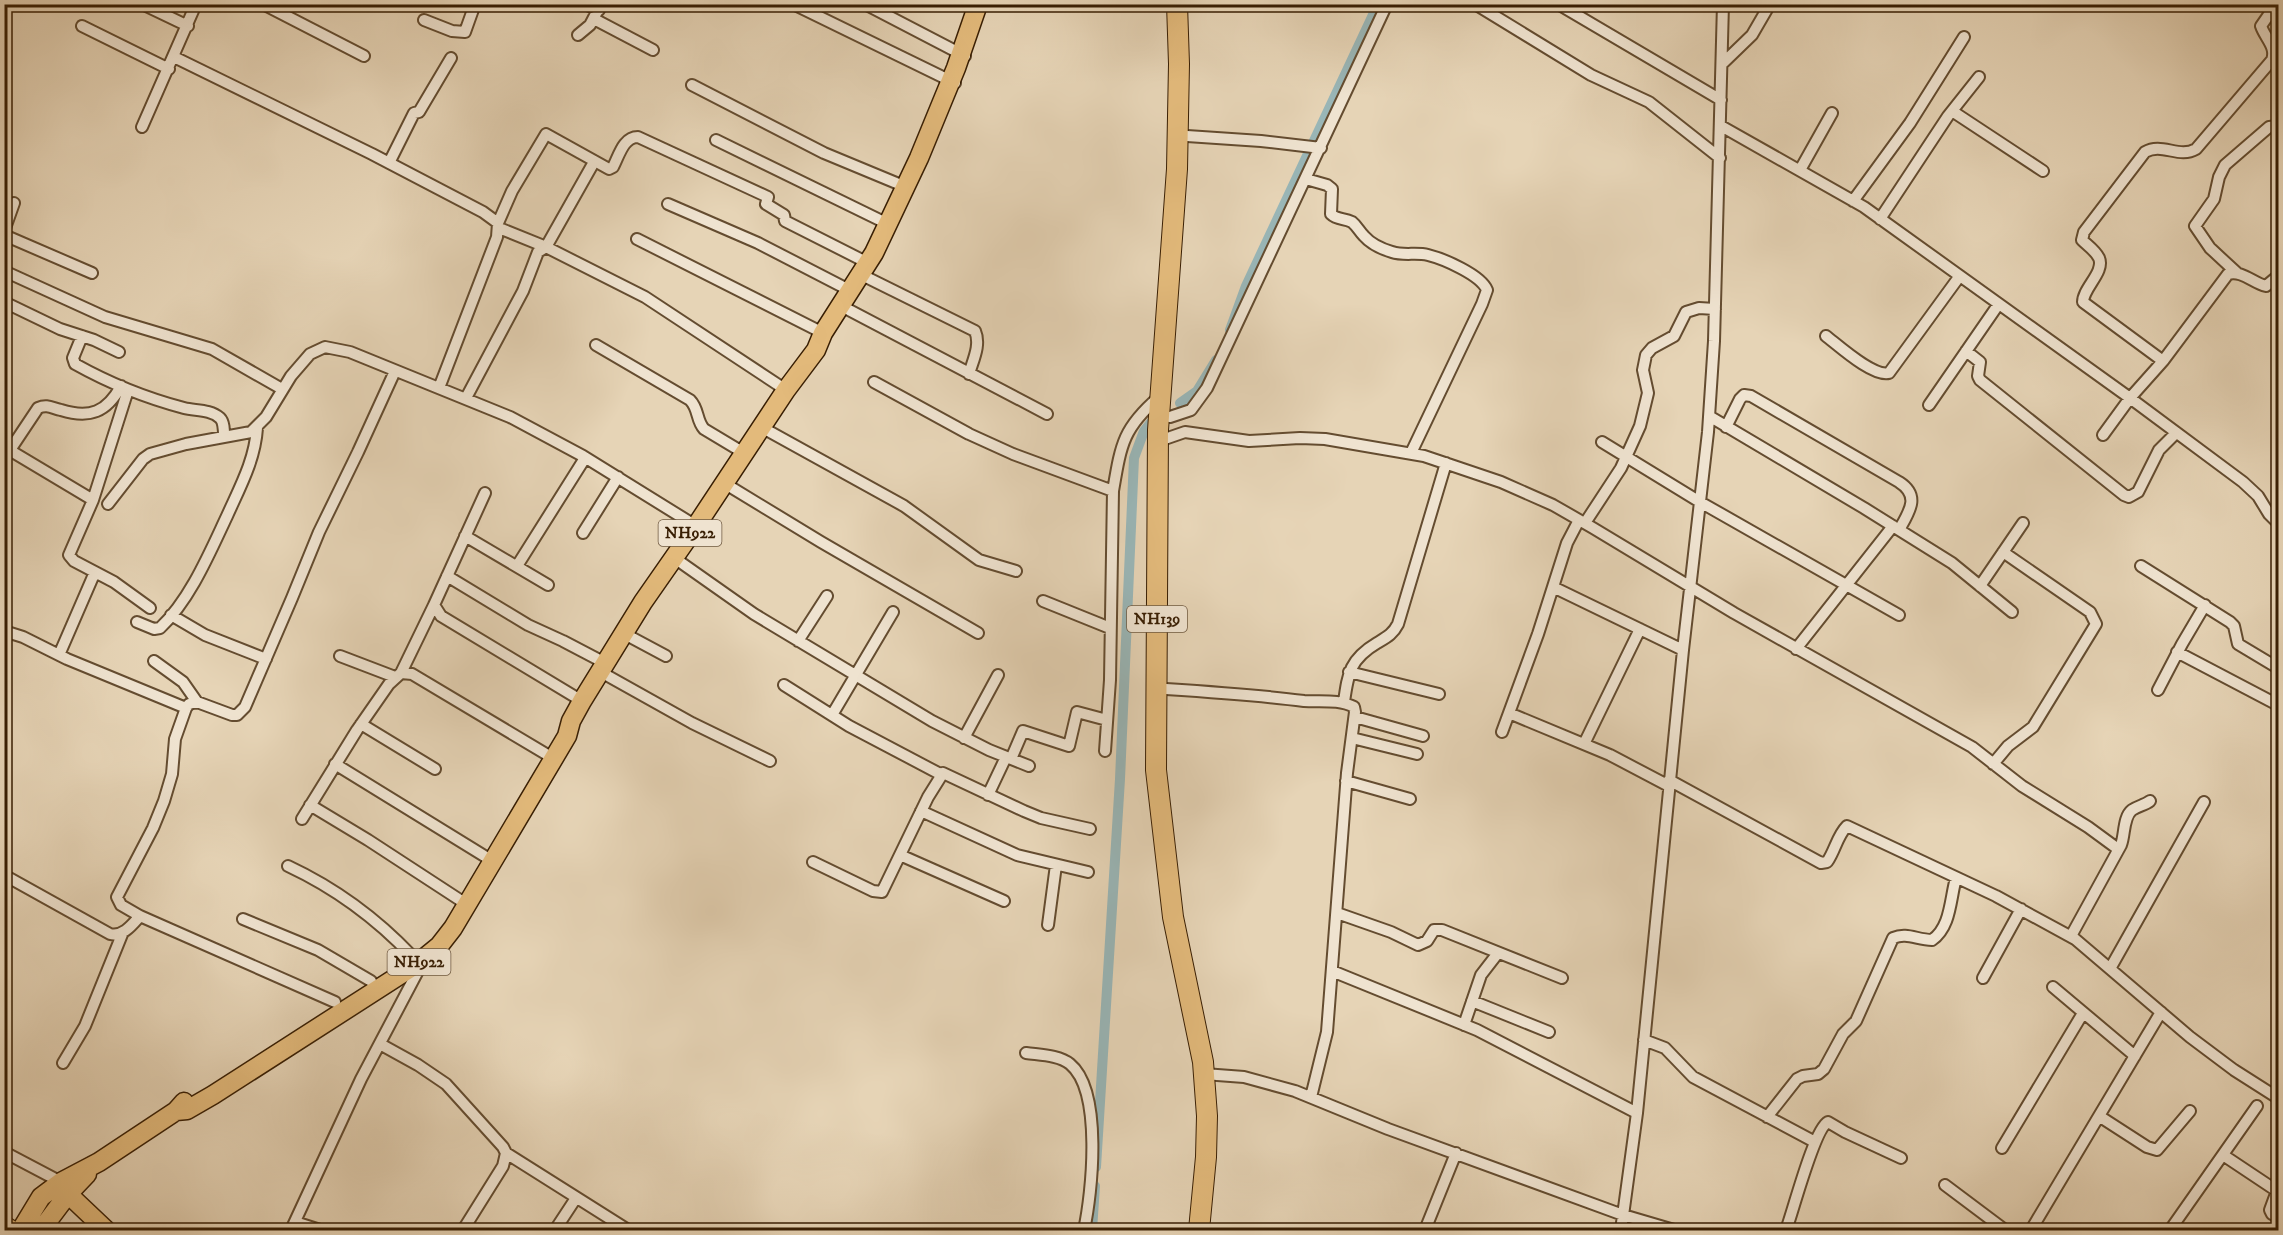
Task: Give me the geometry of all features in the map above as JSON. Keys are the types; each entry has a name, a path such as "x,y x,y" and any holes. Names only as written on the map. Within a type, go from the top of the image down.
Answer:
{"highway":[{"name":"NH139","path":"1177,4 1187,136 1170,417 1164,439 1156,770 1173,917 1210,1075 1206,1157 1199,1230"},
{"name":"NH139","path":"1186,4 1183,98 1160,396 1164,439 1165,743 1172,826 1216,1114 1215,1160 1208,1230"},
{"path":"4,1226 9,1230"}],"main road":[{"path":"965,56 978,4"},
{"path":"820,341 830,340 849,310 868,270 881,257 914,190 987,4"},
{"name":"NH922","path":"176,1111 187,1110 213,1095 439,946 453,928 567,735 571,721 623,633 820,341 851,291 868,270 955,83"},
{"path":"41,1230 62,1194 99,1162 176,1111 182,1103 335,1002 371,981 415,960 447,923 546,754 560,732 571,721"},
{"path":"21,1230 41,1197 62,1194 106,1230"}],"street":[{"path":"142,4 188,26"},
{"path":"263,4 364,56"},
{"path":"424,20 446,29 465,33 475,4"},
{"path":"585,4 653,50"},
{"path":"793,4 955,83"},
{"path":"865,4 965,56"},
{"path":"1170,417 1191,410 1207,388 1306,179 1316,147 1387,4"},
{"path":"1475,4 1591,75 1649,102 1720,158"},
{"path":"1558,4 1721,100"},
{"path":"1621,1230 1637,1113 1689,587 1709,416 1720,158 1722,4"},
{"path":"1722,64 1752,35 1770,4"},
{"path":"142,128 188,26 195,5"},
{"path":"2163,361 2083,302 2083,297 2100,261 2082,240 2084,232 2145,152 2157,148 2186,153 2196,148 2272,60 2276,51 2261,26 2270,13 2278,7"},
{"path":"578,35 584,32 598,11"},
{"path":"82,26 169,69"},
{"path":"1853,201 1910,123 1964,37"},
{"path":"174,57 389,163 493,218 498,225 645,297 786,390"},
{"path":"389,163 414,112 419,112 450,58"},
{"path":"1880,219 1952,111 1979,77"},
{"path":"692,86 824,153 906,187"},
{"path":"1952,111 2043,171"},
{"path":"1800,170 1832,113"},
{"path":"1721,126 1800,170 1880,219 2130,398 2253,490 2278,523"},
{"path":"2278,126 2269,127 2225,165 2219,177 2214,199 2195,226 2210,248 2237,273 2266,286 2278,276"},
{"path":"439,388 512,191 546,134 604,167 613,167 627,141 632,137 645,139 768,197 766,204 784,214 785,221 975,331 978,337 977,347 969,374"},
{"path":"1187,136 1316,147"},
{"path":"716,140 888,224"},
{"path":"466,398 523,291 538,252 546,247 594,162"},
{"path":"1306,179 1327,185 1332,189 1331,214 1335,218 1353,223 1372,243 1397,253 1434,257 1471,274 1487,290 1411,453"},
{"path":"14,203 4,233 92,273"},
{"path":"668,204 768,248 851,291"},
{"path":"638,239 820,341"},
{"path":"4,271 105,317 212,349 282,389"},
{"path":"2103,435 2130,398 2163,361 2228,274 2237,273"},
{"path":"1826,336 1872,370 1884,374 1889,373 1959,277"},
{"path":"4,302 60,329 119,352"},
{"path":"1929,405 1998,305"},
{"path":"1502,732 1567,543 1627,457 1640,426 1647,401 1647,384 1643,370 1646,355 1652,348 1674,336 1686,312 1699,308 1715,309"},
{"path":"849,310 1047,414"},
{"path":"82,336 73,358 75,364 151,399 214,415 224,424 224,436"},
{"path":"596,345 690,400 695,405 699,424 704,429 744,453"},
{"path":"136,622 157,629 164,624 195,581 249,468 255,448 257,428 301,363 325,346 350,352 510,417 618,477 696,526"},
{"path":"1966,351 1980,363 1978,376 1980,380 2129,497 2138,492 2159,450 2176,433"},
{"path":"4,631 23,637 59,655 191,705 237,715 245,707 319,532 395,371"},
{"path":"874,382 969,434 1004,450 1113,491"},
{"path":"93,500 7,449 38,408 51,406 77,413 100,410 113,401 125,388"},
{"path":"125,388 93,500 69,555 74,561 114,582 150,608"},
{"path":"1726,427 1740,399 1744,395 1751,396 1906,486 1912,498 1909,510 1896,528 1846,585 1796,649"},
{"path":"1105,751 1113,491 1117,466 1127,433 1141,412 1160,396"},
{"path":"1709,416 1952,563 2012,612"},
{"path":"108,504 142,459 150,454 245,433 257,428"},
{"path":"761,428 904,506 979,560 1016,572"},
{"path":"1164,439 1185,432 1249,441 1325,439 1411,453 1501,482 1582,521 1689,587 1959,740 2022,786 2088,826 2118,849"},
{"path":"1602,442 1700,502 1899,615"},
{"path":"518,566 585,458"},
{"path":"1344,702 1349,672 1358,658 1391,635 1398,624 1446,463"},
{"path":"583,533 618,477"},
{"path":"724,483 978,633"},
{"path":"302,819 361,724 398,675 434,605 485,493"},
{"path":"1980,586 2023,523"},
{"path":"465,536 548,585"},
{"path":"1993,764 2008,746 2033,727 2096,624 2090,612 2003,552"},
{"path":"673,557 754,614 932,721 964,738 1029,766"},
{"path":"2140,566 2205,605 2234,626 2238,644 2278,668"},
{"path":"59,655 95,572"},
{"path":"447,576 528,625 552,635 692,723 770,761"},
{"path":"1553,587 1683,650"},
{"path":"798,641 827,596"},
{"path":"1043,601 1110,628"},
{"path":"434,605 441,616 582,701"},
{"path":"2158,690 2205,605"},
{"path":"832,715 893,612"},
{"path":"171,615 205,635 266,659"},
{"path":"1584,744 1640,629"},
{"path":"623,633 666,656"},
{"path":"2177,652 2278,705"},
{"path":"340,656 398,675 412,674 546,754"},
{"path":"154,661 183,682 191,705 175,739 172,774 164,801 117,897 121,905 140,916 335,1002"},
{"path":"1349,672 1439,694"},
{"path":"964,738 998,675"},
{"path":"784,685 832,715 942,775 943,773 1041,818 1090,829"},
{"path":"1166,689 1344,702 1354,707 1355,717 1346,781 1327,1032 1311,1097"},
{"path":"988,795 1023,731 1069,746 1077,712 1107,720"},
{"path":"1509,713 1669,783 1821,863 1827,862 1841,832 1847,826 2021,909 2071,936 2190,1037 2234,1070 2278,1098"},
{"path":"1355,717 1423,736"},
{"path":"361,724 435,769"},
{"path":"1352,738 1417,754"},
{"path":"335,764 486,857"},
{"path":"813,862 880,893 884,890 921,812 942,775"},
{"path":"1346,781 1410,799"},
{"path":"2071,936 2125,836 2127,816 2131,810 2150,801"},
{"path":"2110,967 2204,802"},
{"path":"310,806 368,840 460,900"},
{"path":"921,812 1006,850 1056,866 1088,872"},
{"path":"900,855 1005,901"},
{"path":"288,866 325,884 346,898 383,928 415,960 415,979 347,1108 293,1226 320,1230"},
{"path":"1048,925 1056,866"},
{"path":"4,875 115,936 123,932 140,916"},
{"path":"1767,1117 1797,1079 1818,1074 1824,1069 1843,1034 1856,1021 1893,938 1899,935 1912,935 1932,940 1941,932 1946,923 1956,878"},
{"path":"1983,978 2021,909"},
{"path":"1337,913 1391,932 1418,945 1427,941 1437,929 1562,978"},
{"path":"243,919 318,950 371,981"},
{"path":"63,1063 85,1026 123,932"},
{"path":"1464,1025 1481,975 1498,953"},
{"path":"1332,971 1464,1025 1637,1113"},
{"path":"2053,987 2135,1056"},
{"path":"1472,1001 1549,1032"},
{"path":"2031,1230 2161,1012"},
{"path":"2002,1148 2084,1013"},
{"path":"1644,1040 1665,1048 1693,1077 1815,1142"},
{"path":"380,1044 446,1084 503,1147 506,1154 623,1229"},
{"path":"1026,1053 1062,1059 1069,1063 1076,1070 1084,1087 1089,1106 1093,1148 1084,1230"},
{"path":"1210,1075 1244,1077 1311,1097 1456,1154 1623,1215 1674,1230"},
{"path":"2170,1230 2257,1106"},
{"path":"2099,1116 2152,1150 2157,1150 2190,1111"},
{"path":"1786,1230 1815,1142 1824,1124 1828,1122 1901,1158"},
{"path":"4,1152 62,1194"},
{"path":"462,1230 503,1166 506,1154"},
{"path":"1425,1230 1456,1154"},
{"path":"2223,1155 2278,1188 2270,1210 2278,1217"},
{"path":"1945,1185 2005,1230"},
{"path":"555,1230 576,1198"}],"waterway":[{"path":"1230,330 1246,286 1378,4"},
{"path":"1180,403 1197,391 1216,360"},
{"path":"1096,1167 1120,779 1134,458 1144,431 1156,416"},
{"path":"1092,1230 1095,1186"}]}
